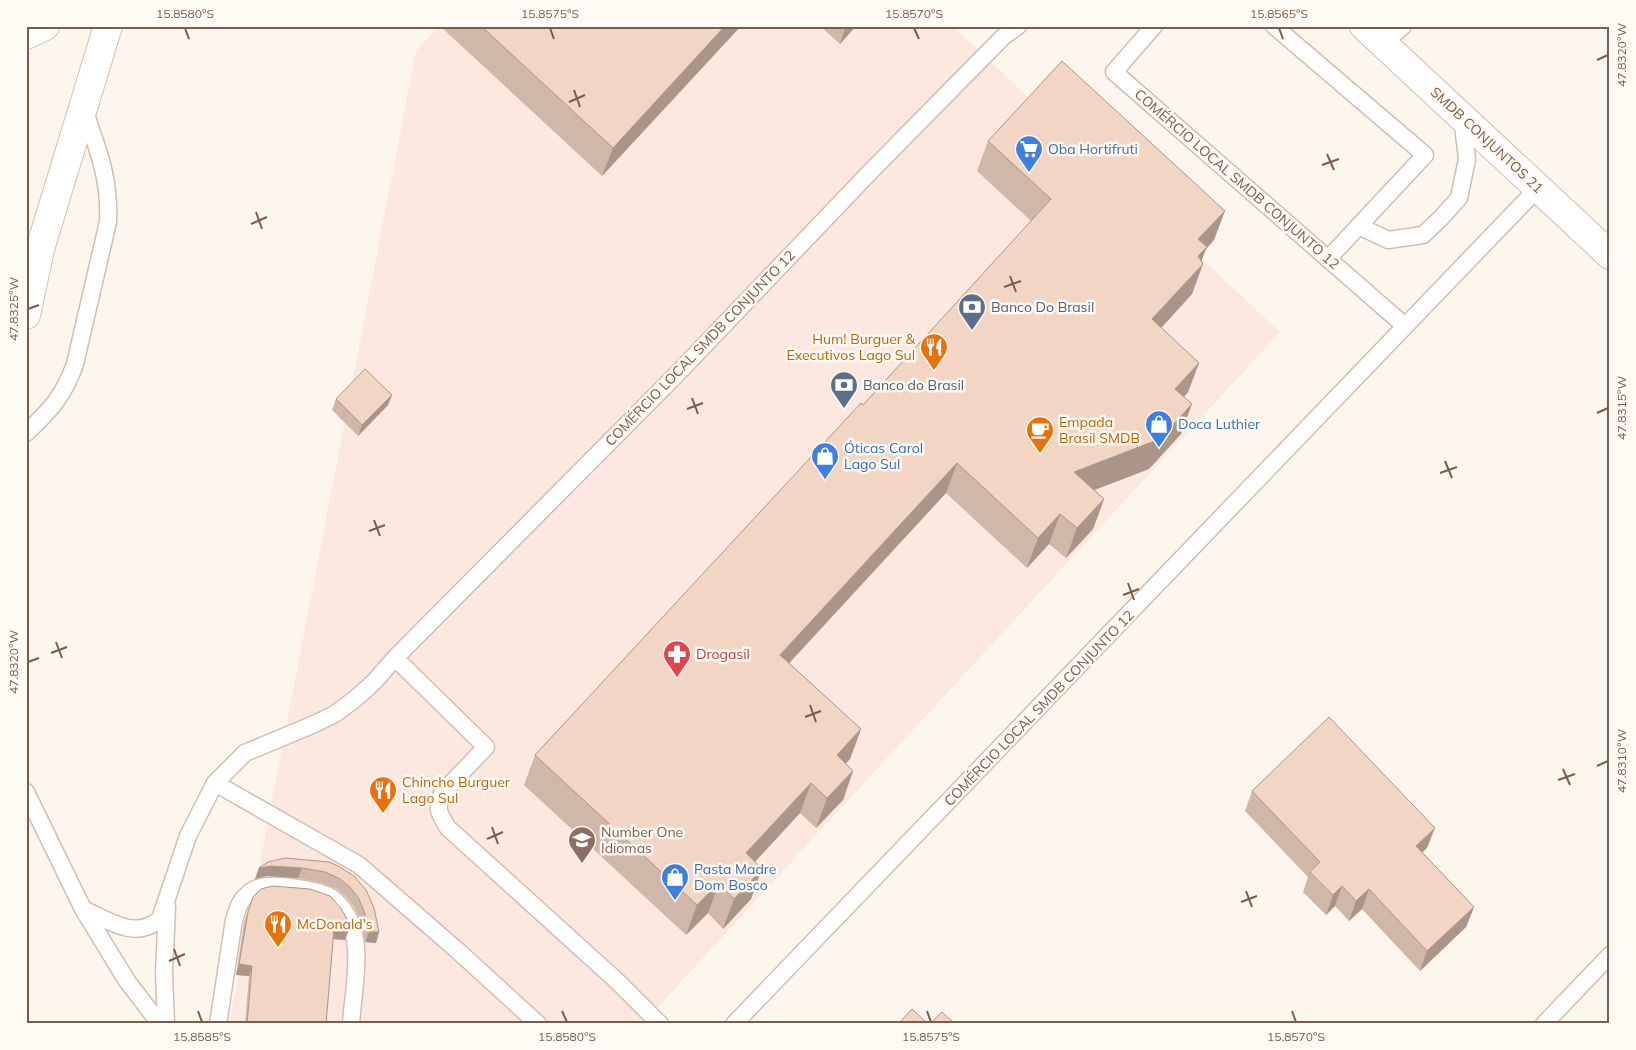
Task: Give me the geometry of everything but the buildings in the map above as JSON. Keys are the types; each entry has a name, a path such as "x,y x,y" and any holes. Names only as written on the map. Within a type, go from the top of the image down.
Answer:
{"main road":[{"path":"26,36 45,26"},
{"path":"26,315 40,249 108,26"},
{"name":"SMDB CONJUNTOS 21","path":"1373,35 1610,255"}],"lane":[{"name":"COMÉRCIO LOCAL SMDB CONJUNTO 12","path":"167,894 188,836 215,783 245,753 334,714 374,682 395,658 675,376 1007,31 1018,26"},
{"name":"COMÉRCIO LOCAL SMDB CONJUNTO 12","path":"1154,26 1114,72 1405,326"},
{"path":"1274,26 1425,155 1328,259"},
{"path":"1373,35 1403,26"},
{"path":"26,432 47,413 63,393 70,379 108,222 109,199 107,179 83,106"},
{"path":"1359,226 1388,240 1423,235 1460,198 1467,159 1462,117"},
{"name":"COMÉRCIO LOCAL SMDB CONJUNTO 12","path":"734,1024 1538,188"},
{"path":"395,658 486,747 443,792 438,809 448,828 616,981 660,1024"},
{"path":"215,783 358,866 458,951 538,1024"},
{"path":"26,792 83,909 127,981 160,1024"},
{"path":"218,1024 234,920 238,906 248,894 262,886 298,888 315,892 332,898 345,912 352,927 356,943 351,1024"},
{"path":"83,909 124,929 152,927 160,919 167,894"},
{"path":"166,1024 164,973 167,894"},
{"path":"1544,1024 1610,955"}],"shaded area":[{"path":"439,26 952,26 1280,332 642,1024 229,1024 416,51"}],"place":[{"name":"Oba Hortifruti","path":"1029,173"},
{"name":"Banco Do Brasil","path":"972,331"},
{"name":"Hum! Burguer & Executivos Lago Sul","path":"934,371"},
{"name":"Banco do Brasil","path":"844,409"},
{"name":"Doca Luthier","path":"1159,448"},
{"name":"Empada Brasil SMDB","path":"1040,454"},
{"name":"Óticas Carol Lago Sul","path":"825,480"},
{"name":"Drogasil","path":"677,678"},
{"name":"Chincho Burguer Lago Sul","path":"383,814"},
{"name":"Number One Idiomas","path":"582,864"},
{"name":"Pasta Madre Dom Bosco","path":"675,901"},
{"name":"McDonald's","path":"278,948"}]}
